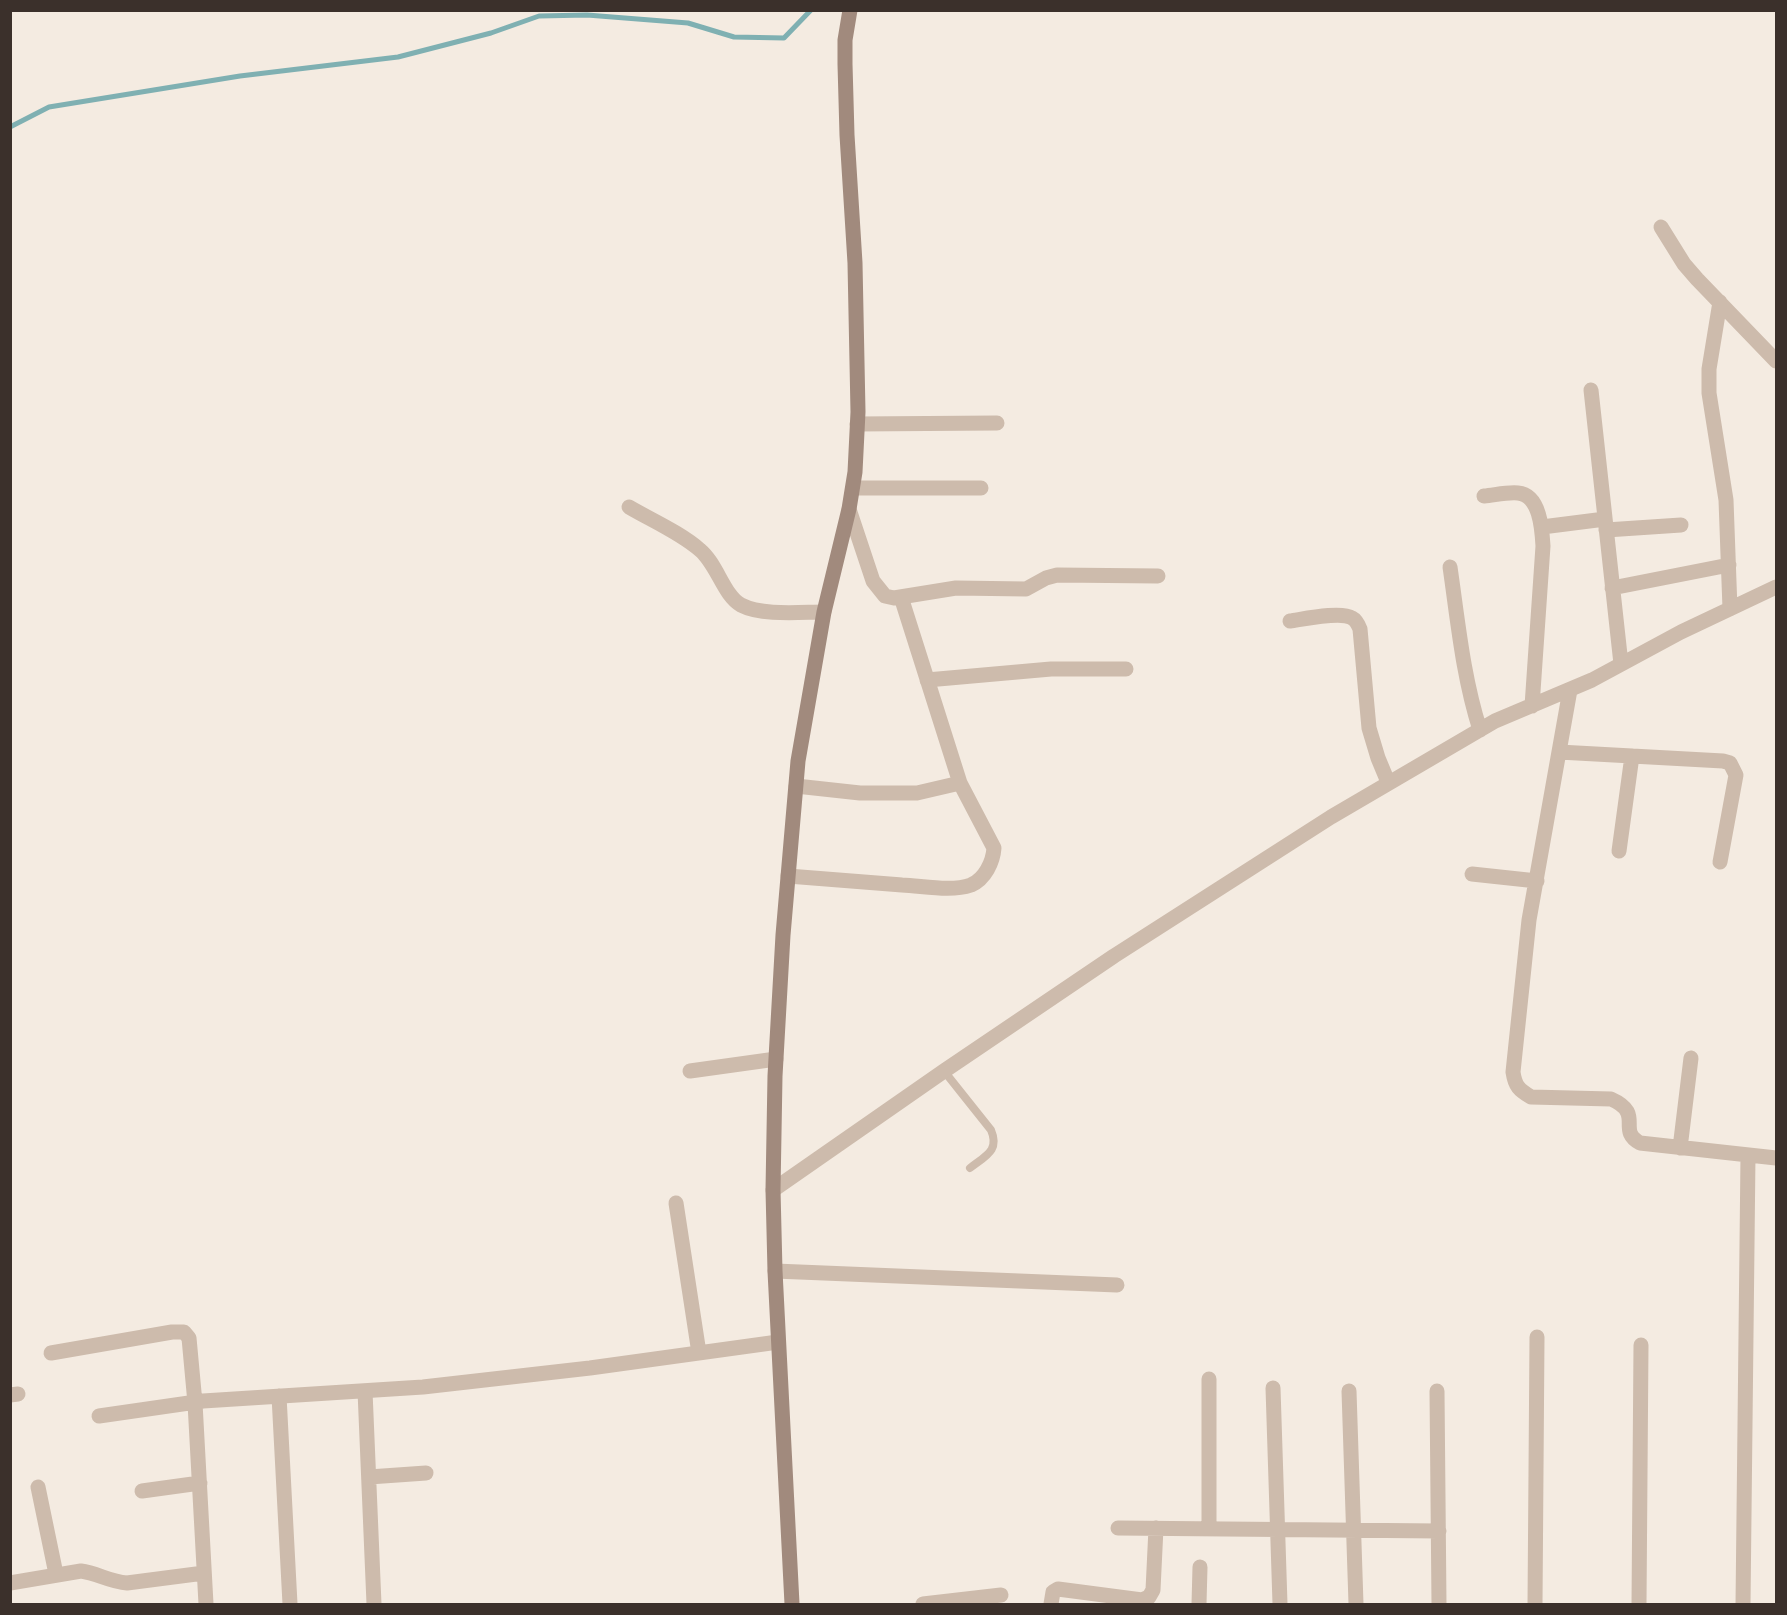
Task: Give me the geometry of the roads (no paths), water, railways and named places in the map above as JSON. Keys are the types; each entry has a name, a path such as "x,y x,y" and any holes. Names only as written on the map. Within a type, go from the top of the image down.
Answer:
{"street":[{"path":"792,1605 775,1271 773,1190 776,1059 798,760 824,612 853,488 858,424 855,263 845,64 845,40 850,10"},
{"path":"1661,227 1684,264 1776,361"},
{"path":"1720,302 1709,369 1709,393 1726,500 1730,609"},
{"path":"1591,390 1621,664"},
{"path":"858,424 997,423"},
{"path":"853,488 981,488"},
{"path":"1484,496 1519,493 1528,496 1536,508 1542,527 1543,546 1532,706"},
{"path":"629,507 700,550 715,566 732,597 739,604 763,611 824,612"},
{"path":"849,509 873,580 879,591 885,596 894,598 956,588 1026,589 1046,578 1057,576 1158,576"},
{"path":"1542,527 1605,524 1681,525"},
{"path":"1612,588 1729,565"},
{"path":"1450,567 1465,670 1480,730"},
{"path":"773,1190 944,1071 1215,890 1388,782 1480,730 1570,690 1776,587"},
{"path":"788,876 937,888 963,887 974,884 989,868 994,848 960,783 901,597"},
{"path":"1290,621 1341,615 1350,616 1356,621 1360,629 1369,728 1388,782"},
{"path":"927,680 1030,670 1126,669"},
{"path":"1570,690 1529,920 1514,1072 1515,1084 1521,1092 1531,1096 1611,1099 1622,1104 1629,1110 1629,1129 1634,1140 1640,1143 1776,1158"},
{"path":"1559,752 1730,763 1736,775 1720,862"},
{"path":"1619,851 1632,756"},
{"path":"796,786 860,793 917,794 960,783"},
{"path":"1472,874 1537,881"},
{"path":"1680,1148 1691,1058"},
{"path":"690,1071 776,1059"},
{"path":"1743,1605 1748,1155"},
{"path":"676,1203 699,1353"},
{"path":"775,1271 1118,1286"},
{"path":"51,1353 172,1332 184,1332 189,1338 195,1402 206,1605"},
{"path":"1535,1605 1537,1337"},
{"path":"99,1416 195,1402 423,1388 778,1341"},
{"path":"1640,1605 1641,1345"},
{"path":"1209,1379 1209,1528"},
{"path":"1273,1388 1280,1605"},
{"path":"365,1391 374,1605"},
{"path":"1349,1391 1356,1605"},
{"path":"1437,1391 1439,1605"},
{"path":"279,1396 290,1605"},
{"path":"369,1477 426,1473"},
{"path":"142,1491 200,1482"},
{"path":"38,1486 57,1574"},
{"path":"1118,1528 1439,1531"},
{"path":"1051,1605 1053,1592 1058,1588 1142,1600 1149,1597 1152,1590 1156,1528"},
{"path":"1199,1605 1200,1567"},
{"path":"10,1583 81,1571 92,1572 114,1582 127,1583 204,1573"},
{"path":"923,1605 1001,1595"}],"lane":[{"path":"944,1071 991,1130 994,1138 994,1145 990,1153 970,1168"}],"waterway":[{"path":"10,127 49,107 240,76 398,57 491,33 539,16 587,15 688,23 734,37 784,38 811,10"}]}
